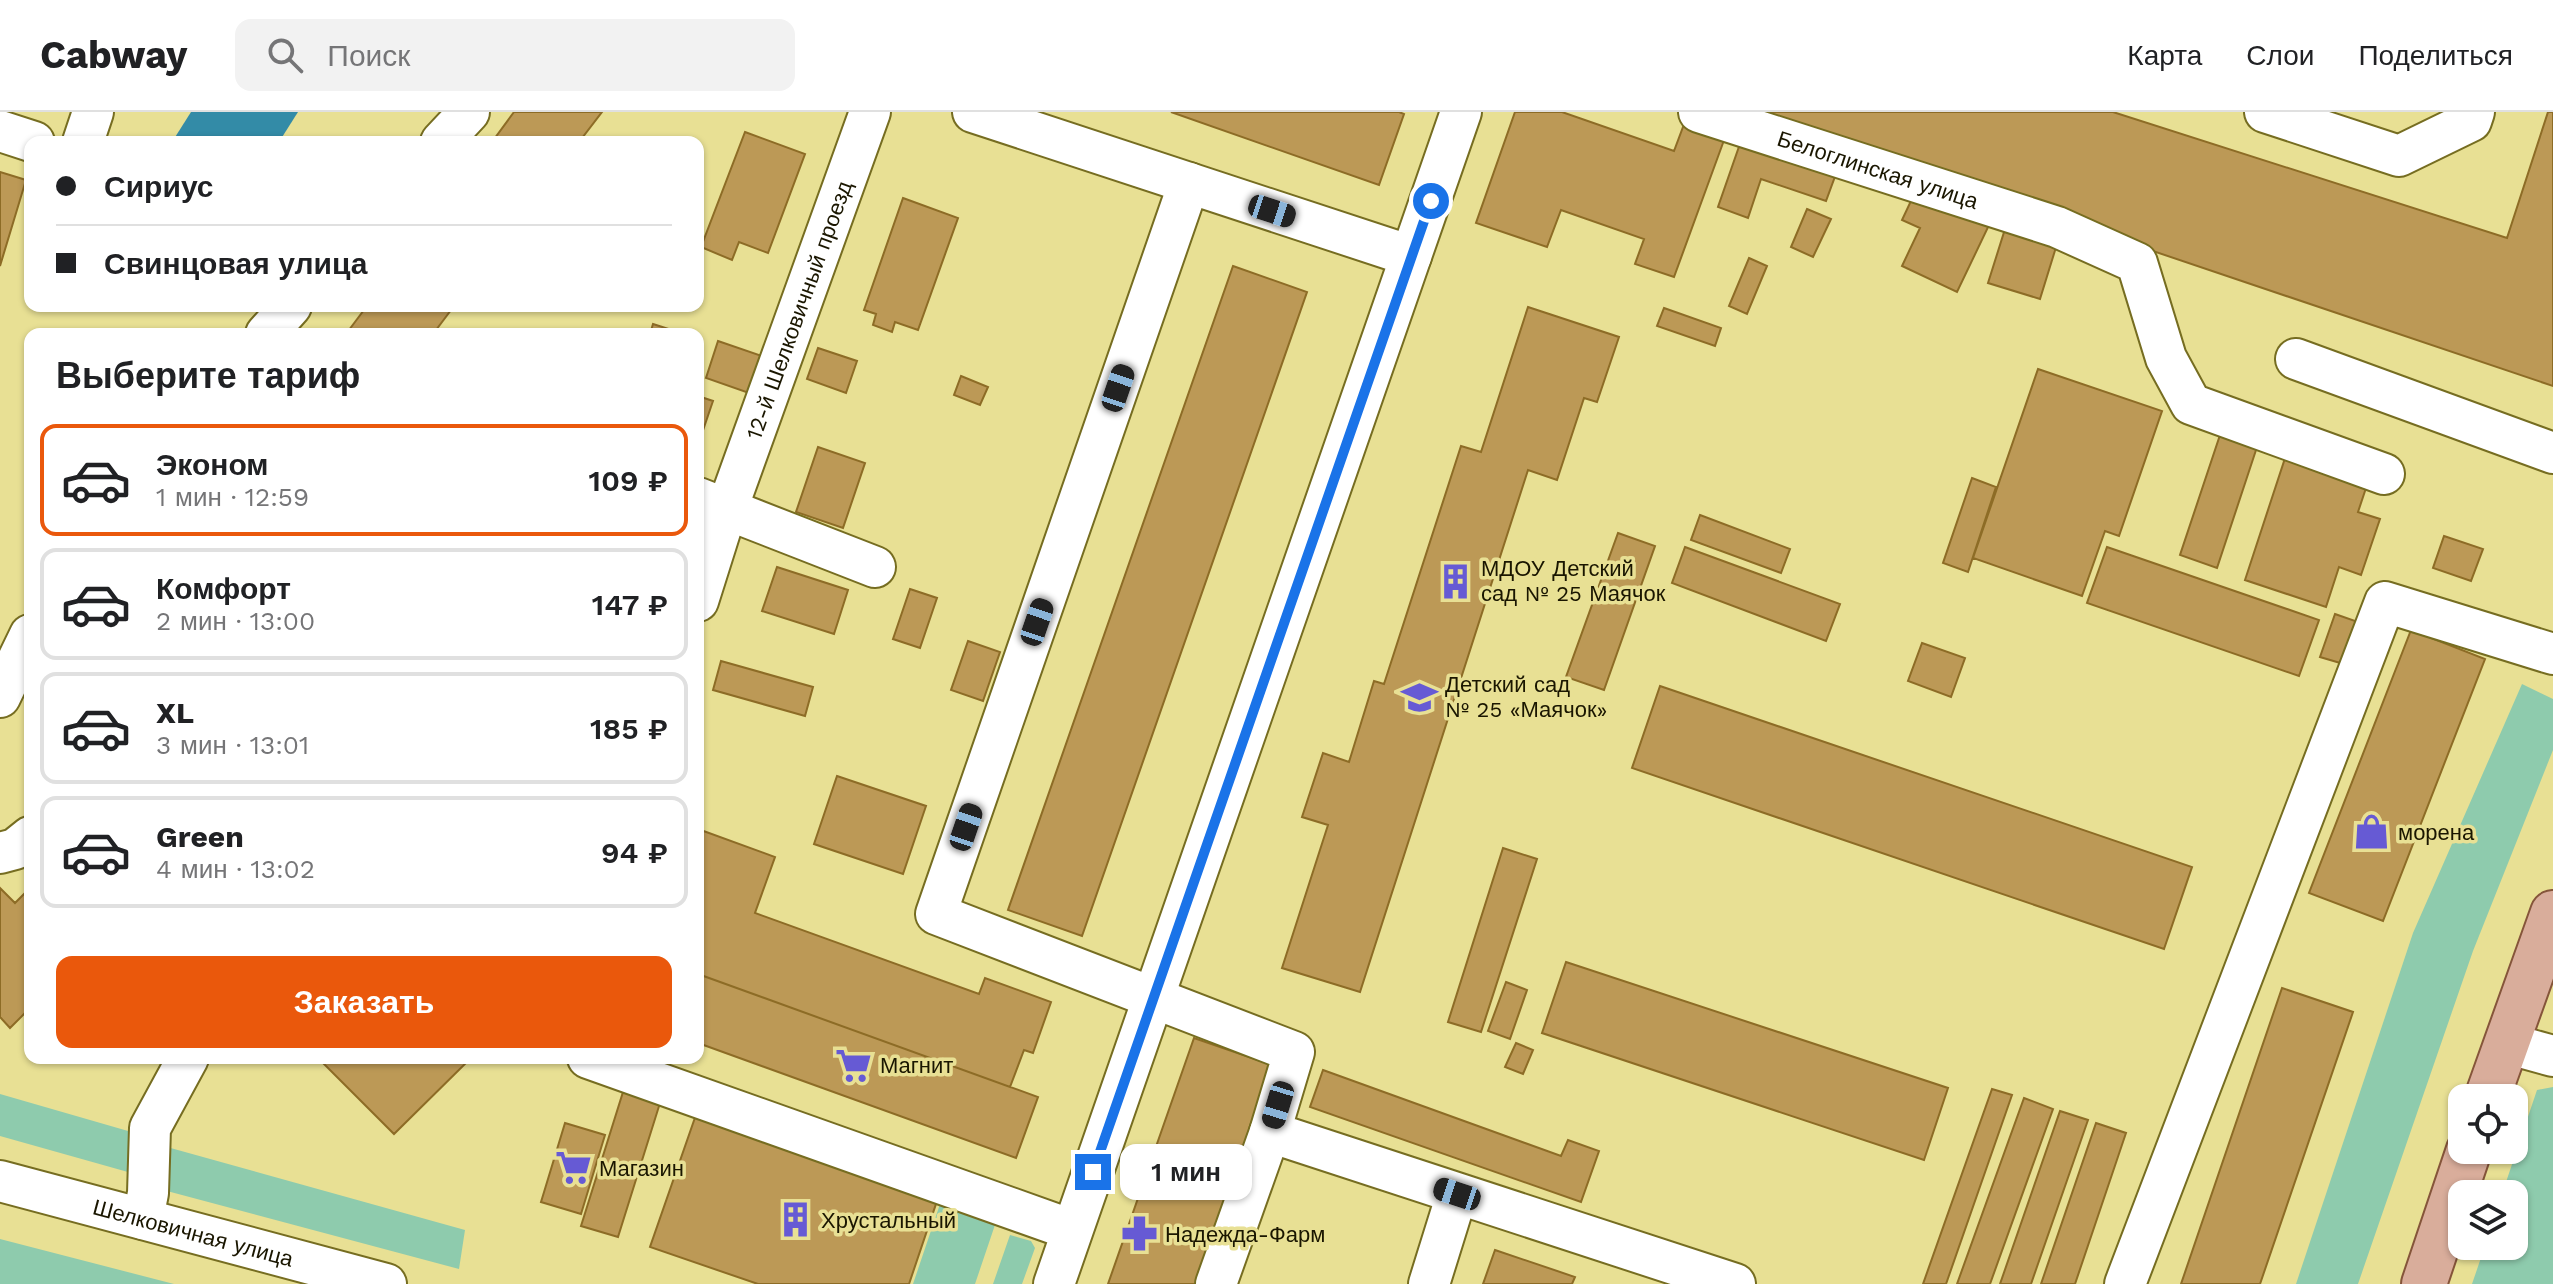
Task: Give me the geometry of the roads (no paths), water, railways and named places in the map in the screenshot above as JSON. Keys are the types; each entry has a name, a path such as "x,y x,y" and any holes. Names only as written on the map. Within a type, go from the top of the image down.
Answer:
{"main road":[{"path":"2492,1084 2553,913"},
{"path":"2424,1284 2464,1164"}],"street":[{"path":"85,136 93,112"},
{"path":"447,136 469,112"},
{"name":"12-й Шелковичный проезд","path":"704,559 712,503 870,112"},
{"path":"973,112 1411,256"},
{"name":"Белоглинская улица","path":"1699,112 2057,227 2137,263 2166,358 2191,404 2384,474"},
{"path":"2265,112 2399,156 2471,121 2474,112"},
{"path":"1054,1284 1156,998 1411,256 1455,114"},
{"path":"0,131 24,139"},
{"path":"1189,183 936,914 1294,1052 1270,1132 1216,1284"},
{"path":"271,328 286,312"},
{"path":"2296,359 2553,453"},
{"path":"712,503 875,567"},
{"path":"2125,1284 2385,602 2553,654"},
{"path":"0,697 24,647"},
{"path":"0,853 15,849 24,842"},
{"path":"2506,1043 2553,1056"},
{"path":"143,1219 148,1193 150,1128 185,1064"},
{"path":"605,1064 1072,1230"},
{"path":"1270,1132 1735,1284"},
{"name":"Шелковичная улица","path":"0,1181 386,1284"},
{"path":"1429,1284 1457,1194"}],"water":[{"path":"191,112 298,112 283,136 176,136"}],"place":[{"name":"МДОУ Детский сад № 25 Маячок","path":"1455,581"},
{"name":"Детский сад № 25 «Маячок»","path":"1419,697"},
{"name":"морена","path":"2372,832"},
{"name":"Магнит","path":"854,1065"},
{"name":"Магазин","path":"573,1168"},
{"name":"Хрустальный","path":"795,1220"},
{"name":"Надежда-Фарм","path":"1139,1234"}]}
